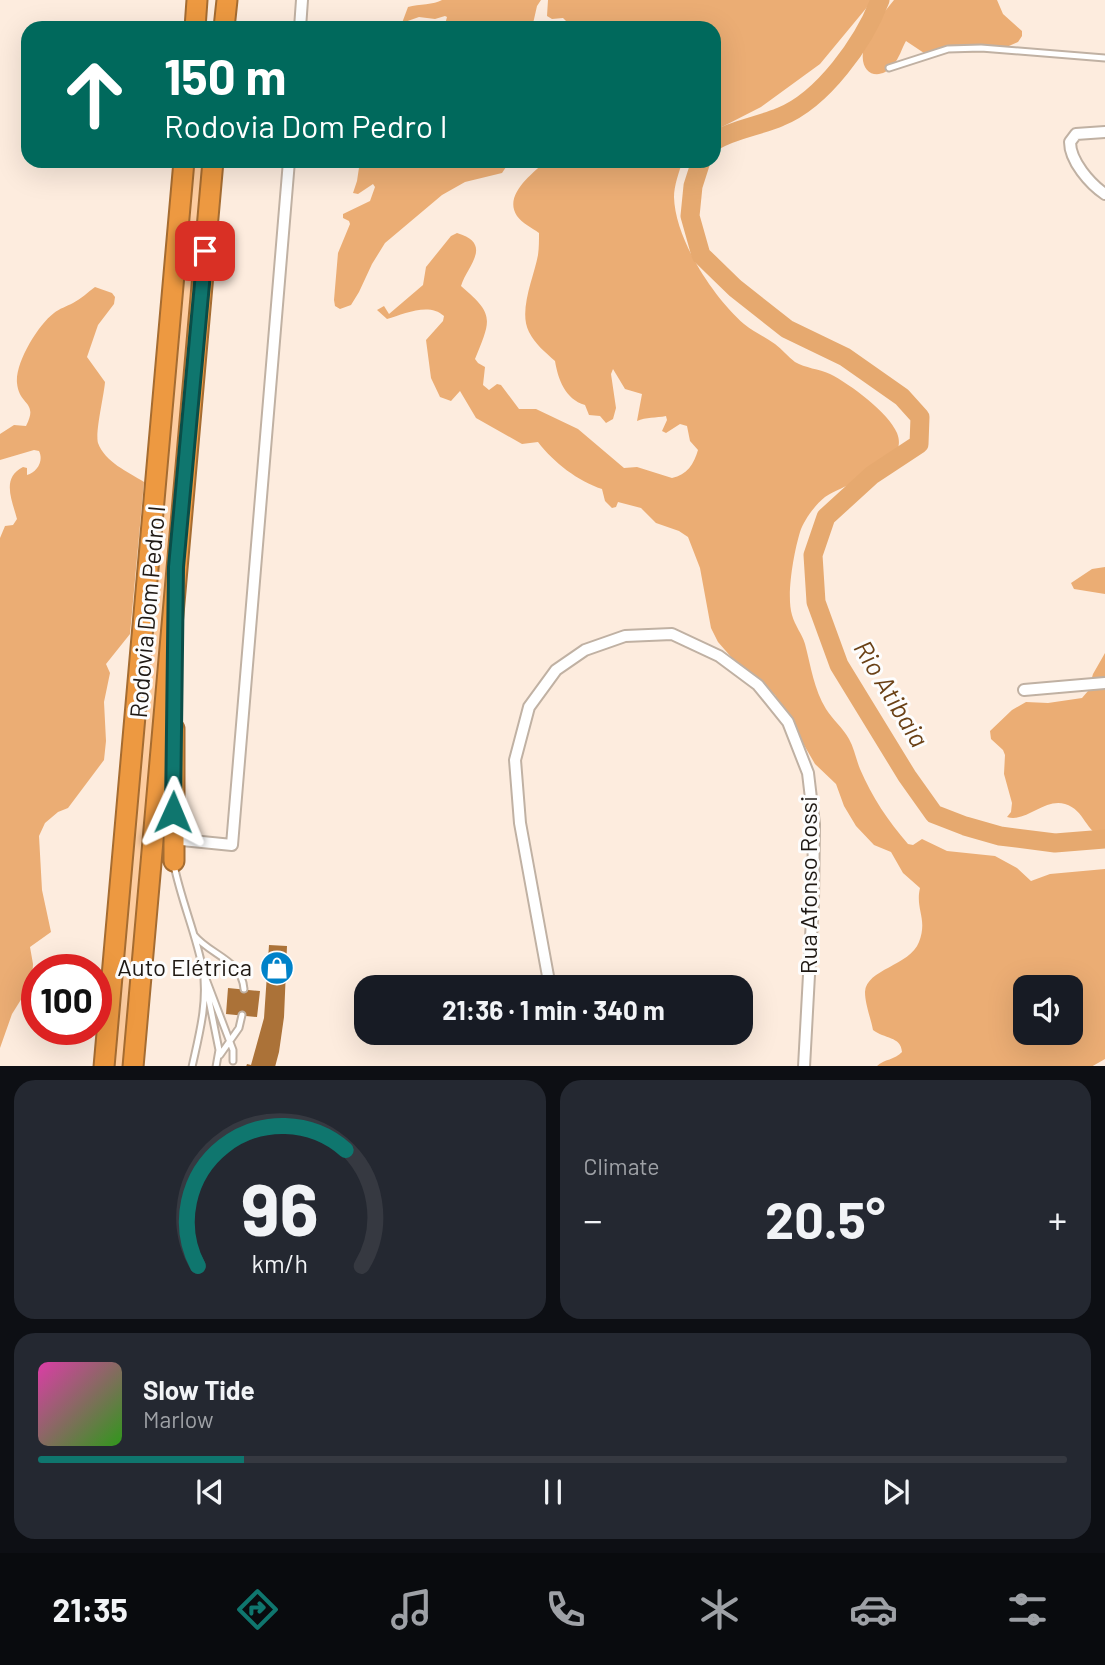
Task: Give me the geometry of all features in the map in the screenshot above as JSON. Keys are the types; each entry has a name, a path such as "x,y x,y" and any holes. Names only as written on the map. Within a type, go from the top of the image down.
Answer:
{"highway":[{"path":"196,21 197,0"},
{"path":"225,21 227,0"},
{"name":"Rodovia Dom Pedro I","path":"104,1066 183,168"},
{"name":"Rodovia Dom Pedro I","path":"133,1066 212,168"},
{"path":"174,861 172,839 176,567"}],"street":[{"path":"300,21 302,0"},
{"path":"1105,132 1076,134 1070,142 1070,151 1077,164 1105,194"},
{"path":"172,839 232,845 288,168"},
{"name":"Rua Afonso Rossi","path":"548,975 520,823 515,760 530,707 556,670 584,650 625,636 672,635 719,656 758,685 788,722 808,774 814,824 813,901 804,1066"},
{"path":"1024,690 1105,683"}],"lane":[{"path":"889,68 948,49 981,48 1105,58"},
{"path":"174,861 202,970 218,1058"},
{"path":"192,931 201,943 235,967 243,977 244,989"},
{"path":"202,970 230,1041 233,1061"},
{"path":"192,1066 204,1007 202,970"},
{"path":"216,1066 218,1058 239,1028 242,1015"}],"shaded area":[{"path":"442,0 541,0 534,21 446,21 445,16 403,21 408,7"},
{"path":"548,0 873,0 820,64 761,107 721,127 721,21 566,21 563,18 552,19 547,16"},
{"path":"894,0 997,0 1003,14 1022,31 1022,36 1018,42 995,52 924,53 906,41 897,60 888,70 871,73 864,64 864,47 873,28"},
{"path":"190,168 204,168 126,1066 112,1066"},
{"path":"359,168 505,168 502,173 465,182 442,195 385,243 351,305 340,309 335,306 334,300 338,253 350,224 343,218 343,214 370,201 375,187 373,184 358,194 353,193"},
{"path":"539,168 681,168 674,197 681,231 688,249 720,299 744,324 775,344 795,362 830,374 848,385 878,408 893,425 899,445 894,455 874,472 825,497 814,508 800,532 792,574 790,607 805,644 818,694 849,739 875,799 908,844 913,845 922,839 947,851 995,856 1017,868 1031,881 1050,874 1105,869 1105,1059 1093,1066 877,1066 902,1052 899,1043 873,1030 865,992 867,984 873,978 907,957 919,942 922,927 920,888 903,873 891,852 874,845 856,826 844,806 836,784 815,764 775,695 732,658 718,642 711,628 700,568 688,537 656,523 641,508 618,502 616,507 612,508 605,501 602,489 567,470 538,442 522,444 476,418 460,391 451,401 440,397 431,378 426,340 443,321 444,316 424,309 387,319 377,310 384,306 389,314 423,285 426,267 451,236 457,233 468,238 474,243 475,256 461,286 480,304 487,318 487,326 475,359 485,367 483,385 489,390 497,384 501,385 519,409 536,409 578,429 624,468 637,467 672,478 686,472 698,450 690,441 687,426 680,424 666,433 662,431 666,416 637,421 642,394 625,389 613,369 611,374 616,408 613,419 606,423 600,416 589,415 585,405 568,393 558,375 555,361 529,332 526,324 526,304 538,255 539,233 517,216 514,200 521,186"},
{"path":"95,287 112,293 115,297 114,304 98,325 87,357 105,382 97,438 101,450 111,461 144,482 130,634 106,664 110,673 104,702 104,760 68,808 58,812 45,823 39,836 42,890 51,932 30,947 31,954 21,954 21,1000 12,1014 0,1048 0,538 5,526 13,525 17,519 10,490 12,477 23,467 27,468 27,475 31,474 39,466 41,459 39,451 34,450 0,460 0,434 14,425 26,426 29,418 29,407 18,390 17,375 35,335 54,313"},
{"path":"1105,567 1105,594 1074,589 1071,583 1092,569"},
{"path":"1105,653 1105,839 1093,831 1077,811 1065,804 1050,804 1021,817 1007,817 1012,803 1004,774 1005,755 991,739 990,731 1012,710 1026,702 1048,703 1082,698 1088,691 1093,674"}],"building":[{"path":"269,945 287,946 284,1017 275,1066 246,1066 251,1065 264,1018"},
{"path":"228,988 260,991 257,1017 226,1014"}],"waterway":[{"name":"Rio Atibaia","path":"721,138 780,117 812,97 853,51 880,0"},
{"name":"Rio Atibaia","path":"699,168 693,186 690,216 701,255 735,288 787,329 845,357 902,397 920,417 919,444 872,475 826,517 813,555 816,602 839,665 907,776 934,814 1000,836 1055,843 1105,839"}],"place":[{"name":"Auto Elétrica","path":"277,968"}],"route":[{"path":"173,812 176,567 205,251"}]}
